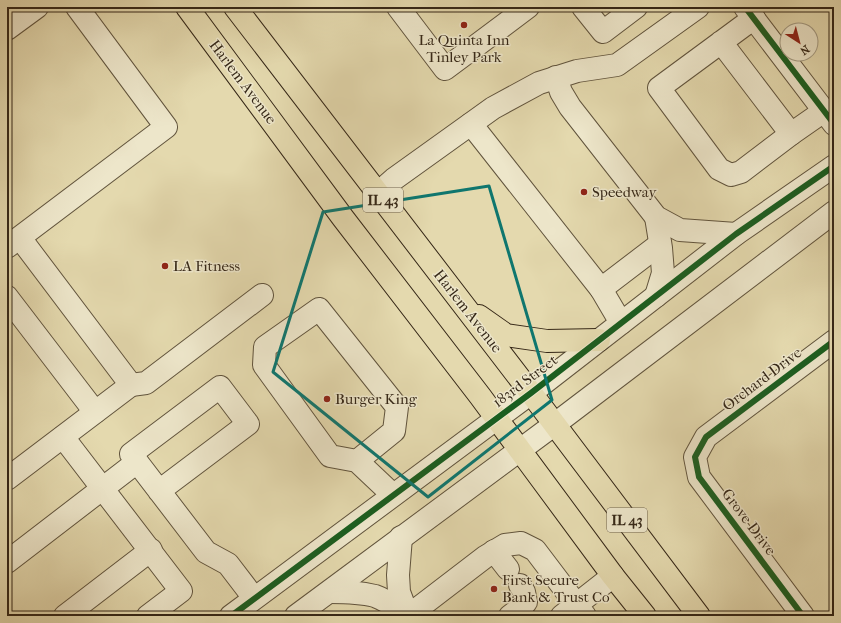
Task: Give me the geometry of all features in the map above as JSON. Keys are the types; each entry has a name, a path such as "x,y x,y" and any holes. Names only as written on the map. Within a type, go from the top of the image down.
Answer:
{"main road":[{"name":"Harlem Avenue","path":"187,7 343,218 497,419 613,576 645,616"},
{"name":"Harlem Avenue","path":"235,7 555,424 699,616"},
{"path":"463,306 506,335 547,341 599,340"}],"street":[{"path":"7,29 38,7"},
{"path":"77,7 166,127 13,243 131,385"},
{"path":"398,7 445,69 528,7"},
{"path":"583,7 603,32 636,7"},
{"path":"378,193 493,108 539,83 577,71 617,65 698,7"},
{"path":"750,12 829,117 791,134 741,172 731,175 719,169 659,88 721,42 750,12"},
{"path":"721,42 791,134"},
{"path":"556,78 561,92 570,108 656,217 680,230 736,234"},
{"path":"471,124 601,289 621,324"},
{"name":"183rd Street","path":"231,616 497,419 736,234 834,166"},
{"path":"296,616 555,424 834,212"},
{"path":"656,217 663,273 656,296"},
{"path":"601,289 660,244"},
{"path":"7,479 131,385 146,382 262,295"},
{"path":"7,297 95,412"},
{"path":"357,461 394,430 397,407 319,309 265,347 264,365 330,456 357,461 393,496"},
{"name":"Orchard Drive","path":"706,438 834,341"},
{"path":"159,491 248,424 220,387 131,454 159,491 206,552 228,564 254,598"},
{"path":"63,437 181,591 148,616"},
{"name":"Grove Drive","path":"706,438 695,457 699,477 803,616"},
{"path":"7,562 137,462"},
{"path":"401,537 398,575 399,592 408,616"},
{"path":"408,616 485,557 505,545 521,543 535,550 574,612 613,576"},
{"path":"65,616 151,550"},
{"path":"494,551 524,592 526,602 510,616"},
{"path":"330,592 351,592 376,596 390,603 408,616"}],"highlighted area":[{"path":"489,186 552,400 428,497 273,372 323,212"}],"cycle path":[{"path":"745,7 834,124"},
{"path":"231,616 531,393 736,234 834,166"},
{"path":"803,616 699,477 695,457 706,437 834,341"}],"place":[{"name":"La Quinta Inn Tinley Park","path":"464,25"},
{"name":"Speedway","path":"584,192"},
{"name":"LA Fitness","path":"165,266"},
{"name":"Burger King","path":"327,399"},
{"name":"First Secure Bank & Trust Co","path":"494,589"}]}
